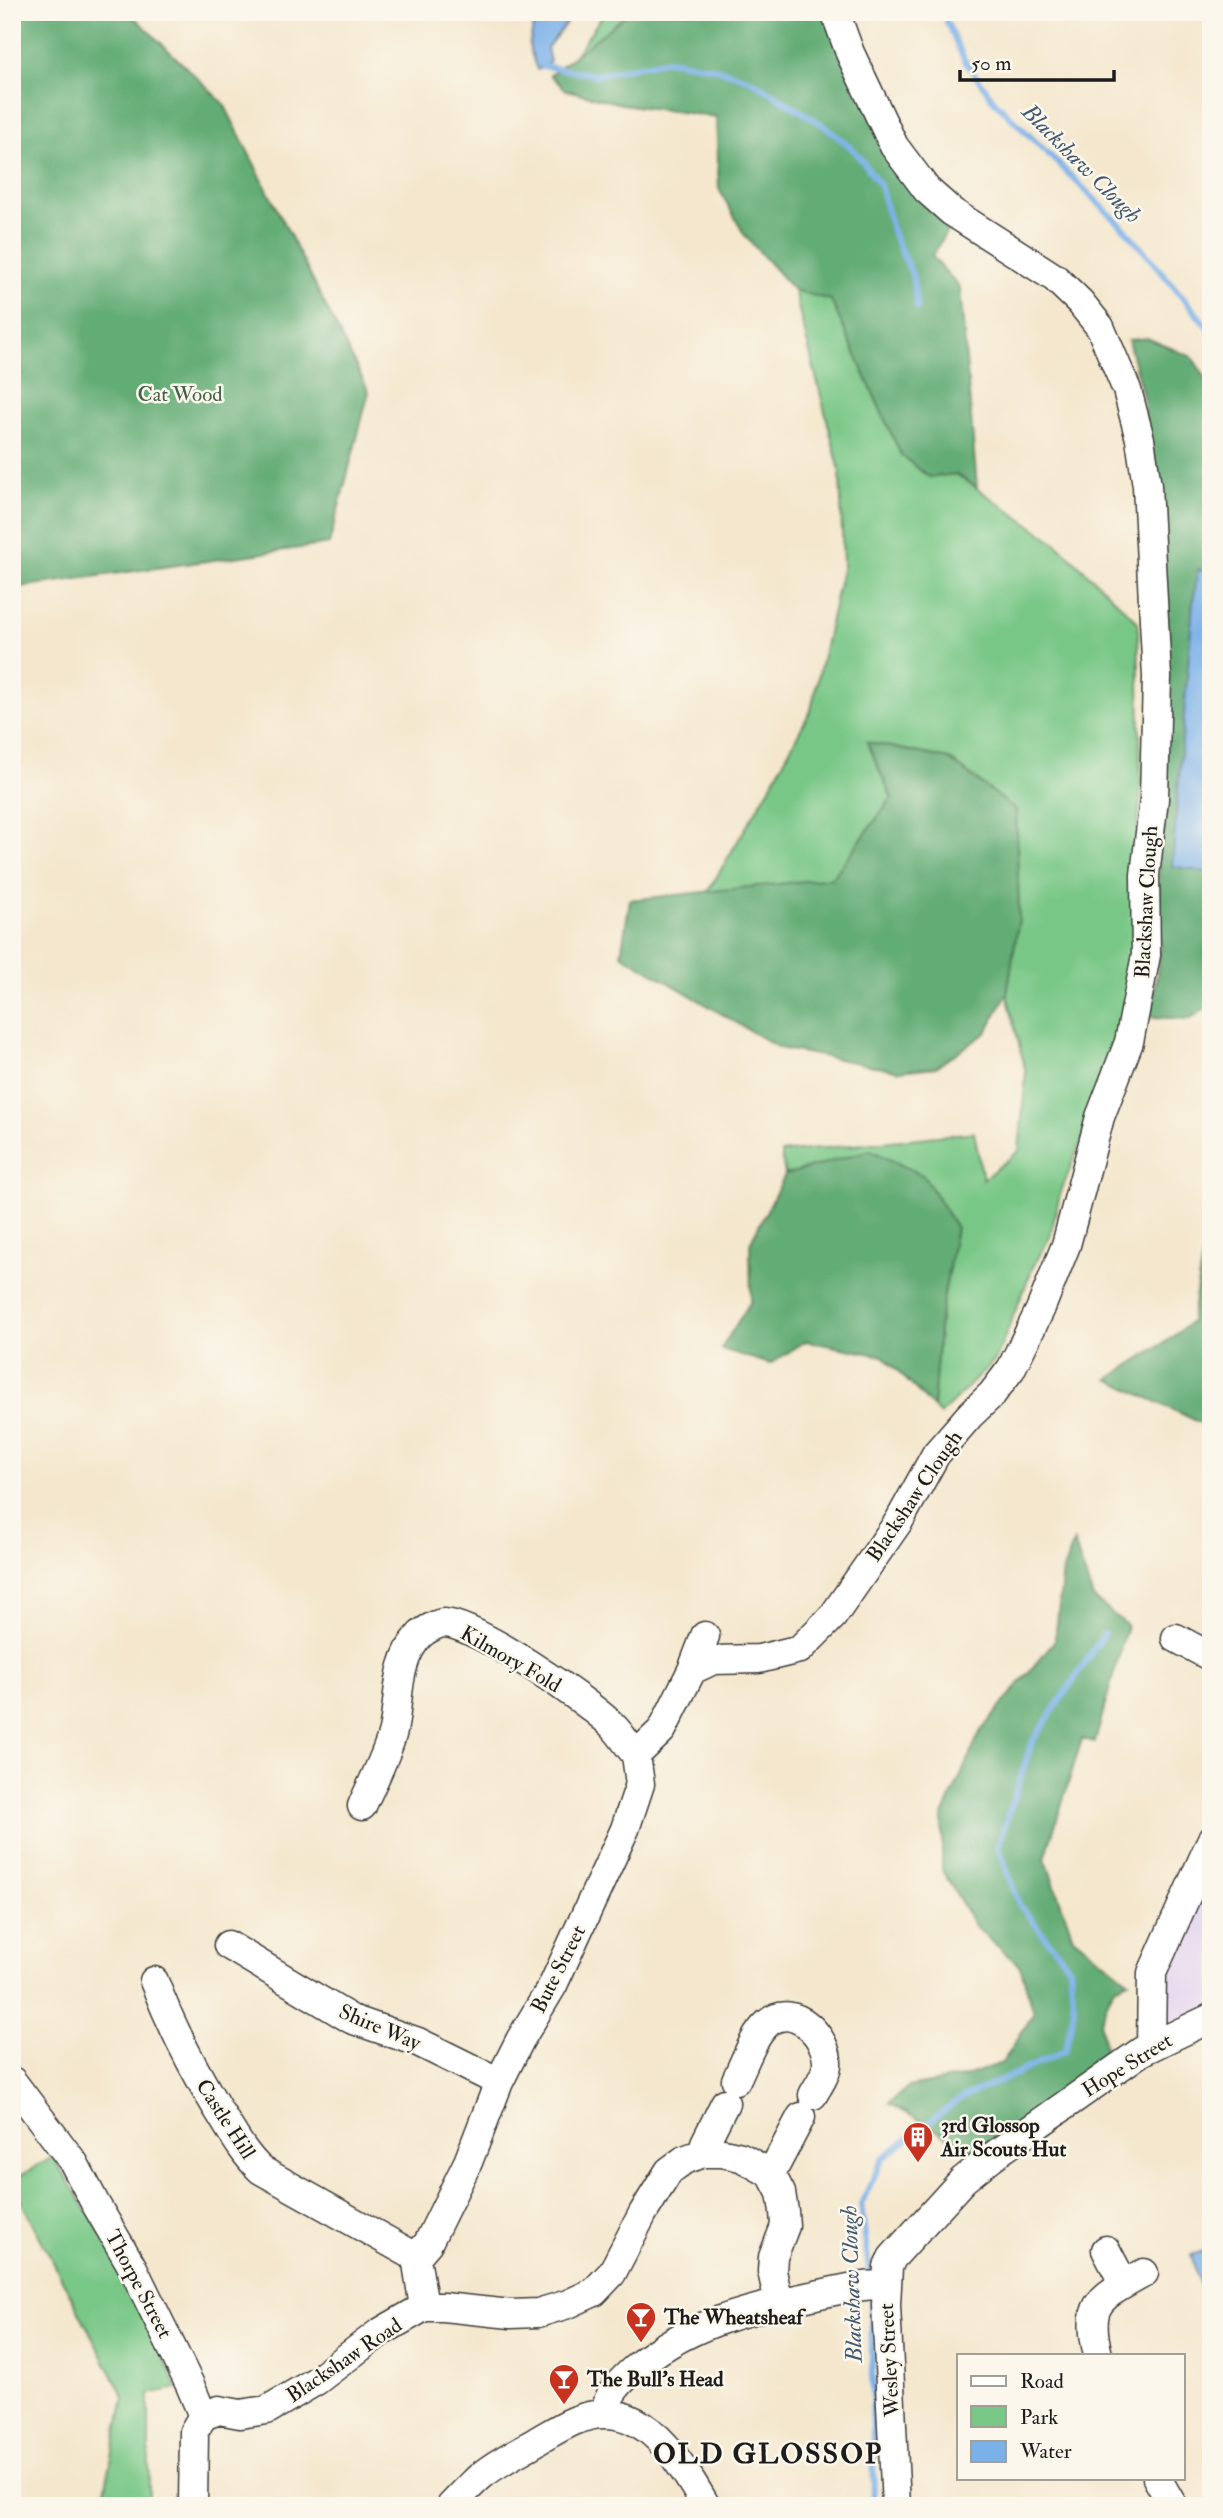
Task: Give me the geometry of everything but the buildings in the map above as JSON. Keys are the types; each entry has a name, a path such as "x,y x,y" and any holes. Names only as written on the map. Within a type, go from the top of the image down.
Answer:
{"street":[{"name":"Blackshaw Clough","path":"692,1670 713,1660 759,1659 800,1649 833,1616 899,1521 936,1454 992,1394 1011,1369 1040,1310 1066,1245 1100,1118 1129,1042 1146,955 1145,875 1154,799 1157,677 1147,486 1140,439 1127,390 1100,327 1080,302 1055,278 952,212 927,190 894,146 835,12"},
{"name":"Kilmory Fold","path":"362,1806 393,1732 397,1686 408,1654 421,1633 442,1623 461,1627 551,1678 613,1726 636,1755"},
{"path":"636,1755 662,1730 692,1670 705,1636"},
{"path":"1175,1638 1211,1657"},
{"name":"Bute Street","path":"416,2258 428,2243 468,2162 499,2082 552,1985 625,1829 640,1784 636,1755"},
{"path":"1151,2047 1152,1973 1211,1841"},
{"name":"Shire Way","path":"228,1945 351,2019 418,2042 499,2082"},
{"name":"Castle Hill","path":"154,1980 169,2022 187,2058 247,2156 261,2170 416,2258"},
{"path":"771,2174 825,2072 826,2055 809,2025 797,2018 782,2016 770,2021 760,2032 705,2143 703,2153 741,2157 771,2174 781,2193 785,2226 773,2257 772,2271 779,2304"},
{"name":"Hope Street","path":"880,2279 963,2180 993,2156 1151,2047 1211,2018"},
{"name":"Thorpe Street","path":"12,2081 74,2162 133,2268 203,2416"},
{"name":"Blackshaw Road","path":"203,2416 219,2410 240,2414 267,2410 316,2381 379,2333 424,2307 512,2314 538,2313 568,2304 593,2292 612,2273 643,2213 669,2171 684,2160 703,2153"},
{"path":"1098,2354 1093,2331 1095,2309 1105,2295 1134,2279 1105,2250"},
{"path":"416,2258 424,2307"},
{"path":"605,2414 606,2400 617,2385 646,2359 673,2341 718,2320 880,2279"},
{"name":"Wesley Street","path":"880,2279 896,2506"},
{"path":"451,2506 482,2475 503,2461 567,2424 605,2414 622,2416 645,2428 672,2454 706,2506"},
{"path":"193,2506 194,2431 203,2416"},
{"path":"1158,2480 1173,2506"}],"shaded area":[{"path":"1211,1853 1211,2006 1171,2021 1161,2006 1165,1961"}],"green space":[{"name":"Cat Wood","path":"12,12 129,12 224,104 369,392 329,544 12,588"},
{"path":"605,12 630,12 571,61"},
{"path":"630,12 817,12 824,16 950,226 932,256 960,288 977,487 956,474 929,477 901,455 831,300 794,290 745,236 719,189 716,117 621,104 566,90 550,75"},
{"path":"794,290 831,300 901,455 929,477 956,474 1056,543 1138,622 1141,788 1133,881 1136,934 1127,1012 1107,1076 1060,1194 1050,1237 1033,1267 996,1359 940,1415 933,1407 940,1317 956,1228 924,1176 870,1150 785,1175 781,1153 974,1132 983,1179 1019,1151 1026,1073 1007,994 1019,918 1016,810 949,759 867,742 892,798 832,878 707,893 770,787 811,710 843,565 840,471"},
{"path":"1147,338 1192,357 1211,386 1211,574 1198,569 1193,603 1172,865 1211,873 1211,1004 1190,1019 1150,1017 1161,948 1144,400 1128,340"},
{"path":"867,742 949,759 1016,810 1019,918 1007,994 986,1033 936,1067 900,1071 779,1048 621,954 630,900 832,878 892,798"},
{"path":"870,1150 924,1176 956,1228 940,1317 933,1407 883,1356 806,1341 770,1364 721,1349 751,1301 750,1243 785,1175"},
{"path":"1211,1208 1211,1428 1108,1379 1170,1339 1191,1322"},
{"path":"1074,1542 1093,1598 1127,1625 1095,1742 1082,1739 1045,1858 1073,1937 1129,1981 1114,1987 1100,2021 1107,2058 979,2155 889,2103 908,2087 963,2077 1002,2063 1034,2013 1020,1966 976,1927 942,1870 942,1818 980,1732 1055,1640 1063,1570"},
{"path":"53,2157 129,2277 177,2388 149,2394 149,2506 102,2506 124,2397 12,2184 12,2180"}],"water":[{"path":"529,12 575,12 547,48 550,62 537,70 529,46 534,23"},
{"path":"1198,569 1211,574 1211,873 1172,866"},
{"path":"1211,2249 1211,2324 1191,2255"}],"waterway":[{"name":"Blackshaw Clough","path":"942,12 965,61 995,102 1127,231 1211,331"},
{"path":"542,59 543,66 596,75 668,60 715,68 751,80 826,127 855,151 880,185 893,234 912,274 917,308"},
{"name":"Blackshaw Clough","path":"870,2277 861,2204 883,2158 960,2099 1065,2051 1074,2010 1070,1968 1019,1904 998,1846 1032,1742 1104,1634"},
{"name":"Blackshaw Clough","path":"871,2291 874,2506"}],"place":[{"name":"3rd Glossop Air Scouts Hut","path":"918,2164"},
{"name":"The Wheatsheaf","path":"641,2344"},
{"name":"The Bull's Head","path":"564,2406"}],"district":[{"name":"OLD GLOSSOP","path":"768,2453"}]}
